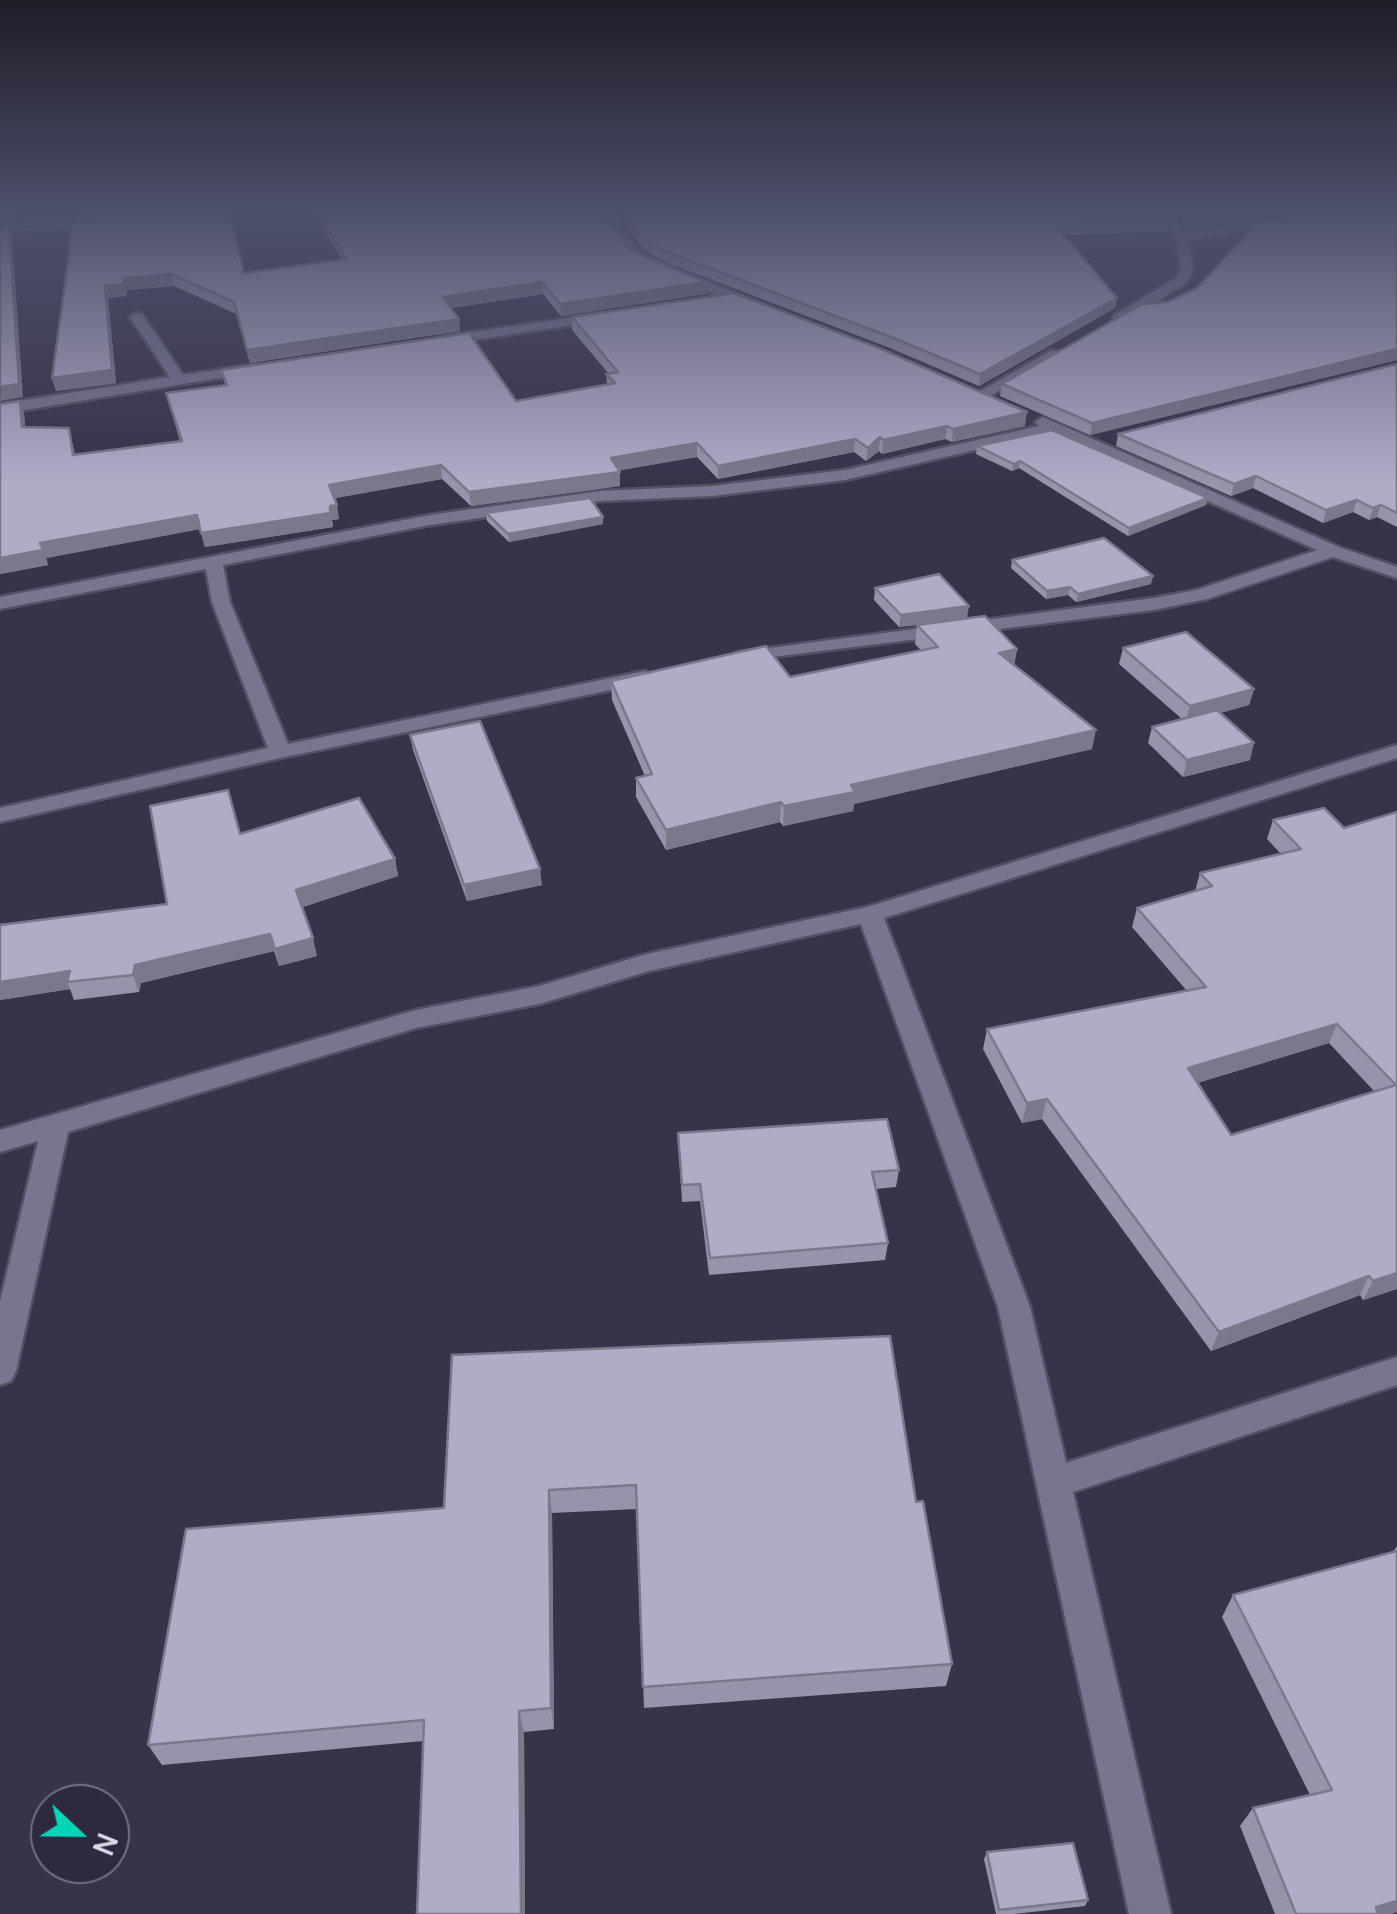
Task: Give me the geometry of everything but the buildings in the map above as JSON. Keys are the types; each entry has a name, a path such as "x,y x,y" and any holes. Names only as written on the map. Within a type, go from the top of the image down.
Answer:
{"street":[{"path":"753,303 773,311"},
{"path":"1096,331 1142,303"},
{"path":"428,342 620,314"},
{"path":"137,317 178,379"},
{"path":"966,388 990,398 1063,350"},
{"path":"0,409 274,365"},
{"path":"1026,414 1333,551 1394,570"},
{"path":"0,603 416,522 562,501 650,492 712,491 845,475 1056,427"},
{"path":"1092,443 1111,438"},
{"path":"719,662 1154,604 1200,594 1333,551"},
{"path":"214,564 221,602 280,752"},
{"path":"0,816 280,752 662,674"},
{"path":"0,1141 416,1019 539,995 647,963 870,914 1397,750"},
{"path":"870,914 1014,1307 1150,1914"},
{"path":"0,1371 54,1127"},
{"path":"1056,1482 1397,1371"}]}
